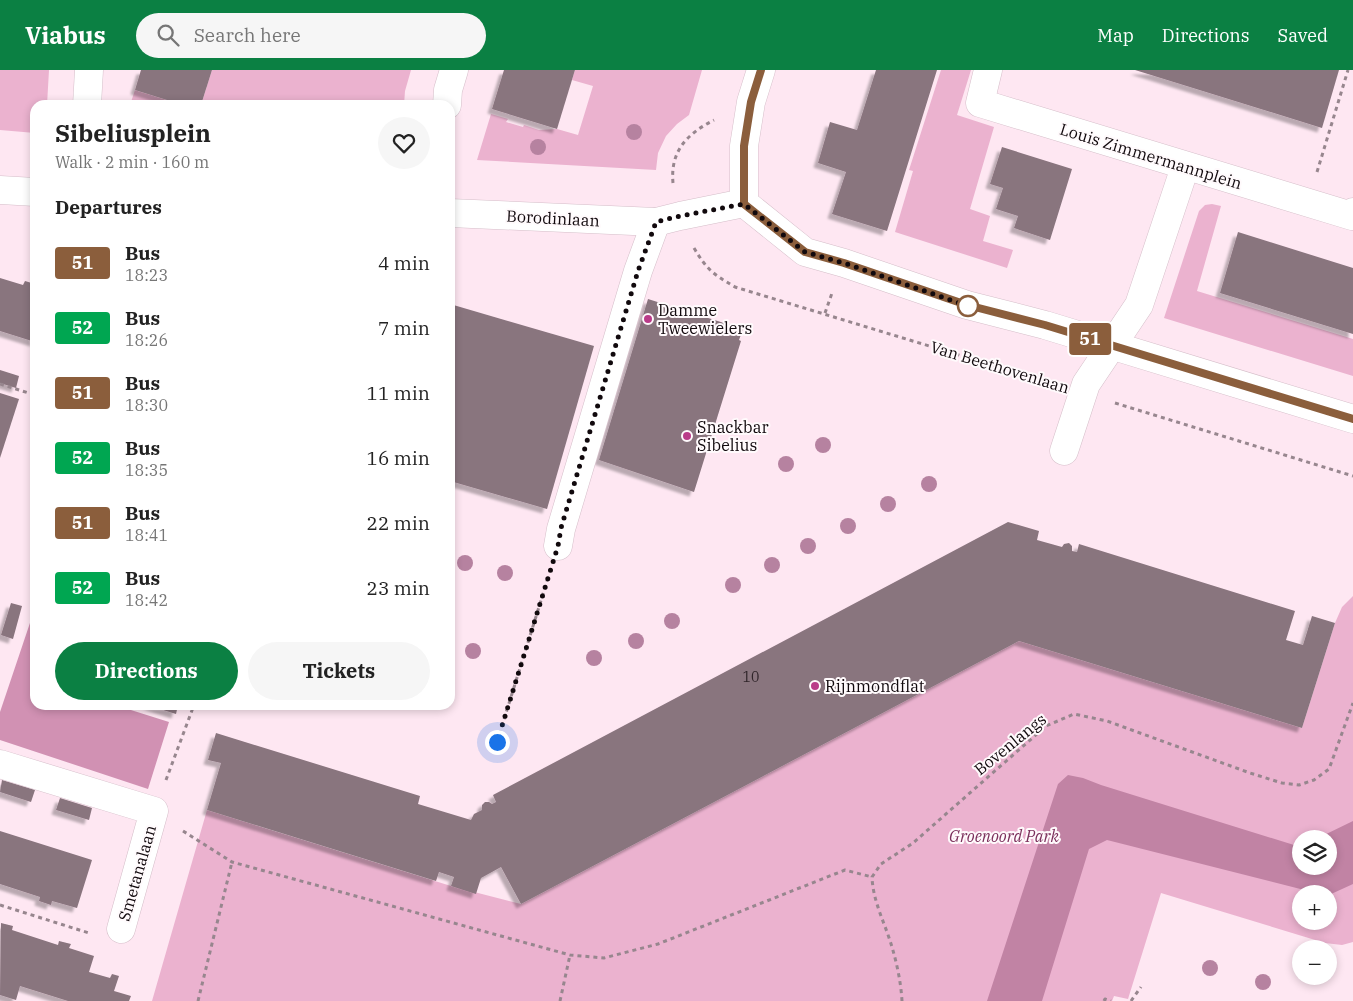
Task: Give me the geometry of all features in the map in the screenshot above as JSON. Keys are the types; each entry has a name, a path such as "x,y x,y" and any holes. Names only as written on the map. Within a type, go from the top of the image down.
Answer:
{"street":[{"path":"87,100 89,70"},
{"path":"447,100 448,90 454,70"},
{"path":"761,70 751,102 744,146 744,204 805,252 844,263 967,305 1045,325 1353,419"},
{"name":"Louis Zimmermannplein","path":"988,70 980,103 1185,167 1352,216 1353,212"},
{"path":"1064,451 1086,384 1139,305 1185,167"},
{"path":"0,190 30,192"},
{"name":"Borodinlaan","path":"455,213 668,219 744,204"},
{"path":"558,546 561,528 638,271 668,219"},
{"name":"Smetanalaan","path":"0,764 154,812 121,929"}],"path":[{"path":"1308,203 1348,70"},
{"name":"Van Beethovenlaan","path":"717,119 687,138 677,152 672,169 675,198 668,219 689,240 704,266 735,287 1353,476"},
{"path":"0,384 30,393"},
{"path":"497,742 558,546"},
{"name":"Bovenlangs","path":"872,877 881,864 913,843 1046,726 1074,714 1107,722 1250,773 1282,783 1299,785 1314,780 1329,769 1353,703"},
{"path":"192,710 154,812 232,862 570,955 604,958 658,944 845,870 872,877 873,893 892,948 902,1001"},
{"path":"198,1001 232,862"},
{"name":"Smetanalaan","path":"0,905 117,942 121,929"},
{"path":"560,1001 570,955"},
{"path":"1130,1001 1141,987"},
{"path":"1104,1001 1105,999 1111,1001"}],"green space":[{"path":"0,70 49,70 47,100 30,100 30,133 0,130"},
{"path":"212,70 411,70 404,100 203,100"},
{"path":"575,70 702,70 689,115 666,136 658,153 656,170 477,160 491,114 508,119 506,122 523,127 524,125 539,130 557,129 578,135 593,86 572,80"},
{"path":"941,70 971,70 957,115 994,127 970,209 990,216 983,241 1013,250 1007,268 895,232 913,171 909,170"},
{"path":"135,90 167,100 132,100"},
{"path":"1205,205 1221,206 1197,291 1353,339 1353,376 1164,318 1199,211"},
{"name":"Groenoord Park","path":"1353,596 1353,942 1342,945 1337,944 1337,940 1315,940 1161,893 1128,999 1114,996 1112,1001 152,1001 207,810 451,886 521,904 1019,641 1302,728 1335,623 1342,607"}],"shaded area":[{"path":"30,623 30,710 131,710 169,722 148,789 0,740 0,712"},
{"path":"1068,775 1083,778 1292,844 1292,875 1337,875 1337,830 1334,830 1353,821 1353,884 1337,891 1337,885 1292,885 1292,887 1107,840 1089,849 1042,1001 987,1001 1058,784"}],"building":[{"path":"141,70 212,70 203,100 167,100 135,90"},
{"path":"504,70 575,70 557,129 492,109"},
{"path":"876,70 937,70 887,231 832,214 846,172 818,163 830,122 857,130"},
{"path":"1135,70 1339,70 1322,128"},
{"path":"1002,147 1072,169 1050,240 1014,228 1018,216 996,209 1003,188 990,184"},
{"path":"1238,232 1353,268 1353,334 1220,293"},
{"path":"0,278 23,285 25,281 30,282 30,340 0,331"},
{"path":"648,299 743,329 739,340 741,341 694,492 599,460"},
{"path":"455,305 594,346 547,509 455,482"},
{"path":"0,370 19,376 16,388 0,383"},
{"path":"0,393 19,399 0,458"},
{"name":"Rijnmondflat","path":"1008,522 1039,531 1037,540 1062,547 1064,544 1069,543 1072,546 1072,551 1077,552 1079,544 1295,611 1286,640 1303,645 1312,616 1335,623 1302,728 1019,641 521,904 501,867 481,878 476,894 451,886 454,877 439,872 436,881 207,810 221,763 208,760 216,733 420,796 418,804 471,820 474,814 482,810 482,805 485,802 492,804 496,802 493,795"},
{"path":"11,603 22,606 13,639 1,635"},
{"path":"163,710 177,710 176,714"},
{"path":"2,780 35,790 31,802 0,792"},
{"path":"60,798 92,808 89,820 56,810"},
{"path":"0,831 92,860 77,908 52,901 51,905 39,901 40,897 0,884"},
{"path":"1,923 13,926 12,930 58,945 59,941 71,944 69,948 94,956 89,972 110,978 112,974 119,976 114,991 131,996 129,1001 68,1001 20,986 16,1000 0,995"}],"bus line":[{"name":"51","path":"761,70 751,102 744,146 744,204 805,252 844,263 967,305 1045,325 1353,419"}],"place":[{"name":"Damme Tweewielers","path":"648,319"},
{"name":"Snackbar Sibelius","path":"687,436"},
{"name":"Rijnmondflat","path":"815,686"}],"route":[{"path":"497,742 558,546 561,528 632,290 656,222 744,204 805,252 844,263 968,306"}]}
